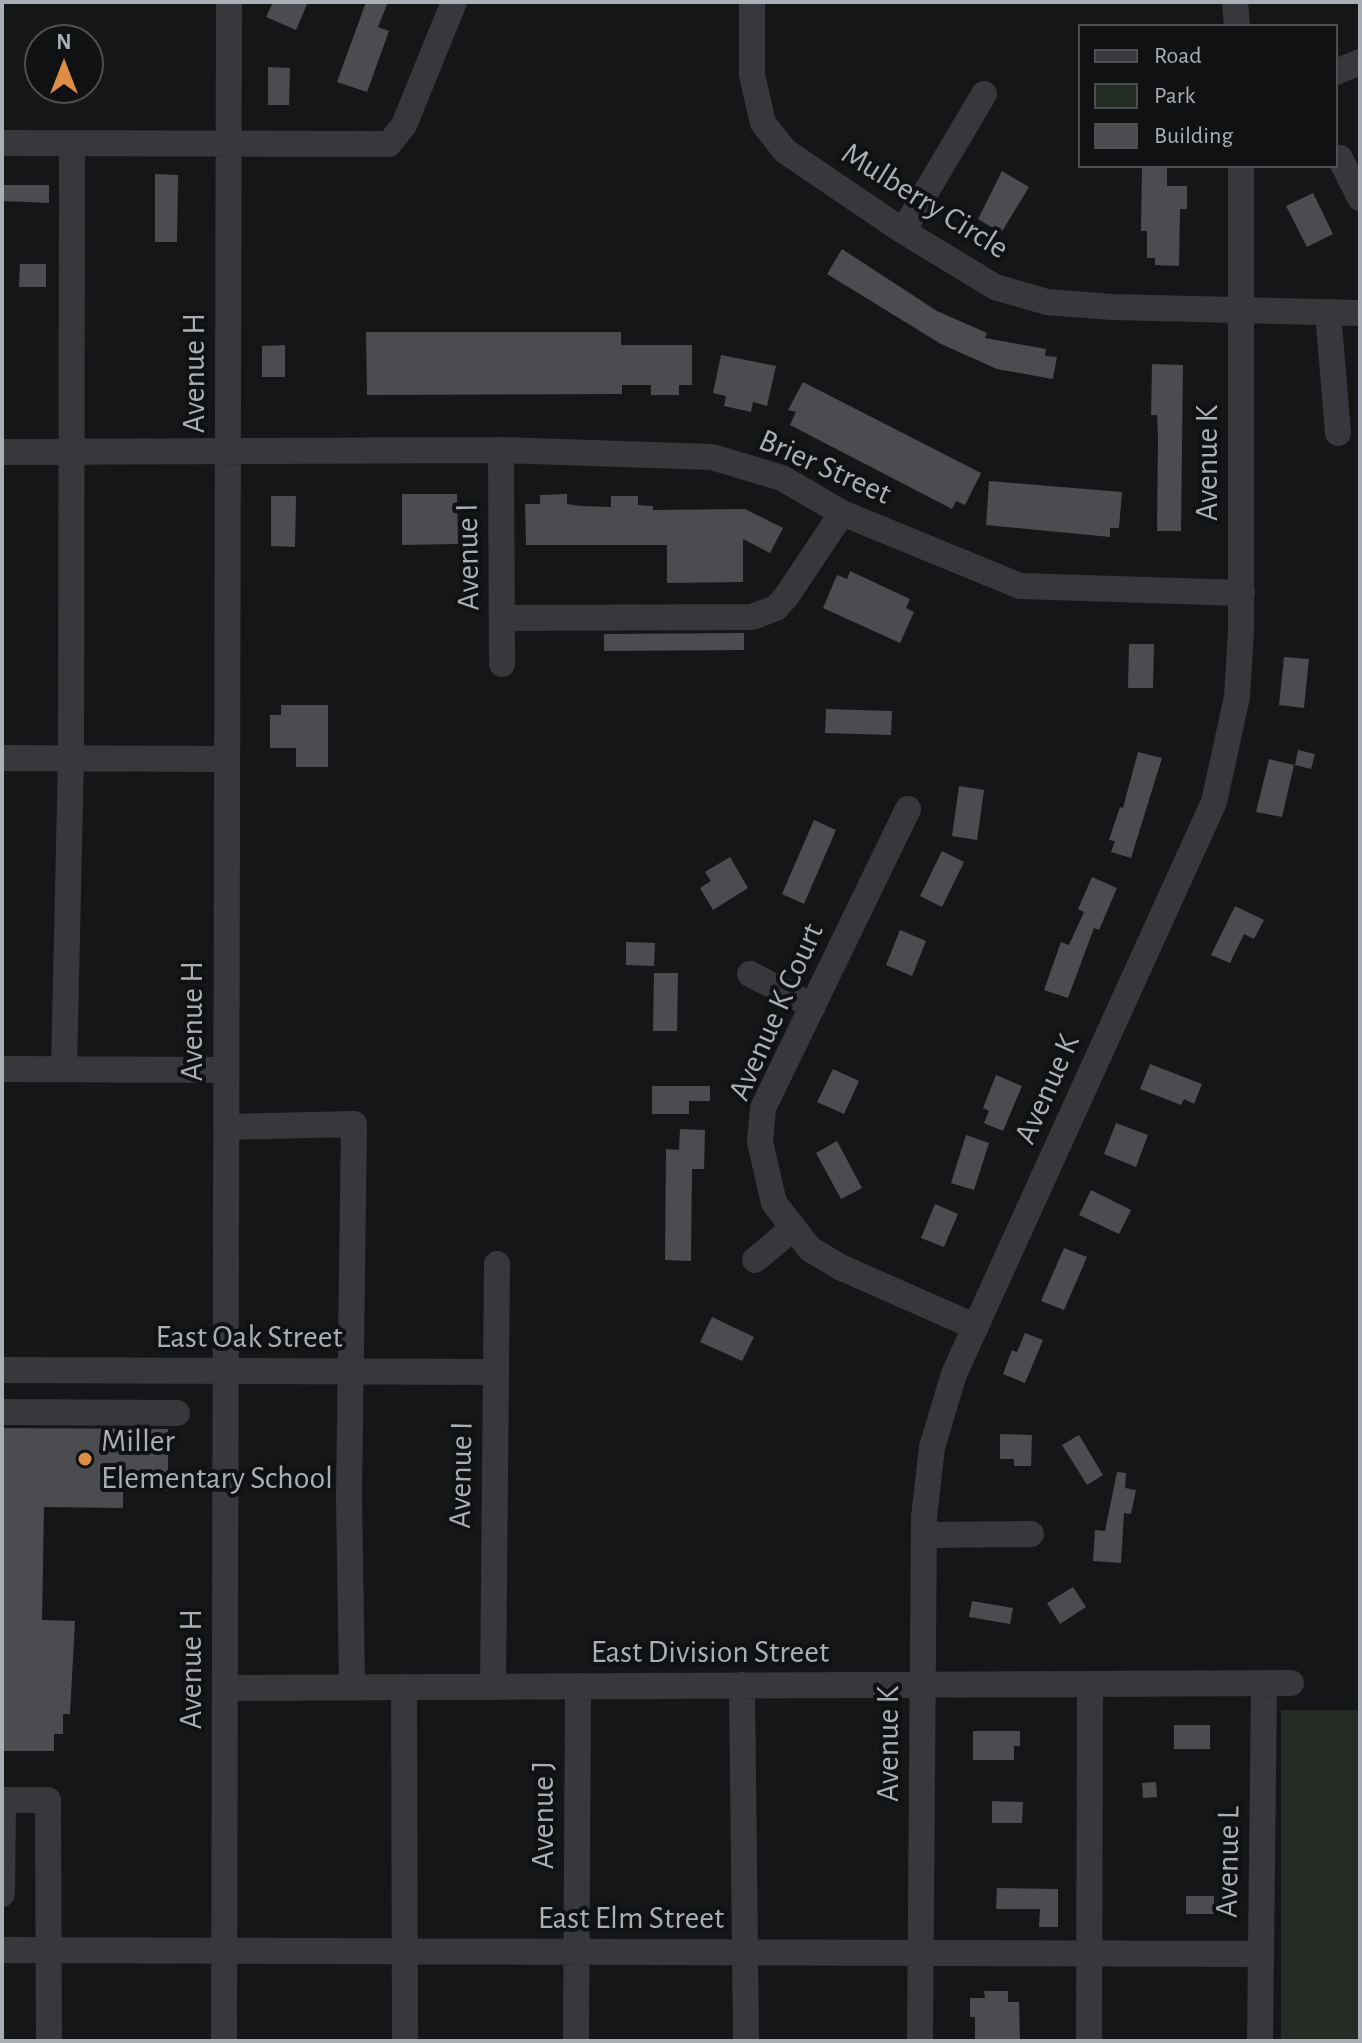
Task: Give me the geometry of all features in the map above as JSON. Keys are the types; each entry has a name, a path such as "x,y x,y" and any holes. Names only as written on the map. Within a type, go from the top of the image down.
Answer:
{"street":[{"name":"Avenue H","path":"224,2041 229,2"},
{"path":"2,143 389,144 404,125 454,2"},
{"name":"Mulberry Circle","path":"752,2 752,75 763,123 785,151 903,231 995,287 1047,302 1360,313"},
{"path":"1235,2 1237,24"},
{"path":"1338,71 1360,62"},
{"path":"903,231 984,94"},
{"path":"64,1069 71,758 72,144"},
{"path":"1340,158 1360,198"},
{"name":"Avenue K","path":"920,2041 924,1535 932,1447 954,1374 1214,802 1237,697 1242,593 1241,168"},
{"path":"1328,313 1338,433"},
{"name":"Brier Street","path":"2,452 501,450 712,457 782,478 842,513 1020,586 1242,593"},
{"name":"Avenue I","path":"501,450 502,664"},
{"path":"503,618 752,617 776,608 786,597 842,513"},
{"path":"2,758 227,759"},
{"name":"Avenue K Court","path":"908,809 763,1108 760,1142 774,1203 810,1249 840,1267 976,1327"},
{"path":"750,974 813,1006"},
{"path":"2,1069 226,1070"},
{"path":"226,1127 354,1124 349,1371 352,1687"},
{"path":"755,1260 792,1229"},
{"name":"Avenue I","path":"493,1687 497,1264"},
{"name":"East Oak Street","path":"2,1370 495,1372"},
{"path":"2,1412 177,1413"},
{"path":"924,1535 1031,1534"},
{"name":"Avenue L","path":"1260,2041 1264,1683"},
{"name":"East Division Street","path":"225,1688 1291,1683"},
{"path":"1089,2041 1090,1684"},
{"path":"742,1685 746,2041"},
{"name":"Avenue J","path":"576,2041 578,1686"},
{"path":"404,1687 405,2041"},
{"path":"2,1894 3,1800 48,1800 49,2041"},
{"name":"East Elm Street","path":"2,1950 1260,1954"}],"green space":[{"path":"1281,1710 1360,1710 1360,2041 1281,2041"}],"building":[{"path":"273,2 308,2 296,30 266,17"},
{"path":"366,2 388,2 378,27 389,31 367,92 337,82"},
{"path":"268,67 290,68 289,105 268,105"},
{"path":"1142,168 1167,168 1167,186 1187,186 1187,209 1180,209 1179,266 1155,265 1155,258 1147,258 1147,231 1141,231"},
{"path":"1002,171 1029,187 1001,233 978,219"},
{"path":"155,174 178,175 177,242 155,242"},
{"path":"2,185 49,185 49,203 2,201"},
{"path":"1313,193 1333,234 1307,247 1286,206"},
{"path":"842,249 937,311 987,333 985,338 1046,349 1045,356 1057,357 1053,379 997,369 941,344 827,274"},
{"path":"20,264 46,264 46,287 19,287"},
{"path":"366,332 621,332 621,345 692,345 692,385 679,385 679,395 651,395 651,385 622,385 622,394 367,395"},
{"path":"285,345 285,377 262,377 262,346"},
{"path":"721,355 776,366 767,406 753,402 751,412 724,406 726,396 713,393"},
{"path":"1152,364 1183,365 1181,531 1157,531 1158,438 1157,415 1151,415"},
{"path":"803,382 981,473 965,505 956,501 952,509 790,425 796,412 788,410"},
{"path":"989,481 1122,492 1119,528 1110,528 1110,537 986,525"},
{"path":"402,494 457,494 458,544 402,545"},
{"path":"567,494 567,504 581,506 611,507 611,496 638,496 638,505 653,506 653,510 745,509 783,528 770,553 743,539 743,582 667,583 667,545 526,545 525,504 540,504 540,495"},
{"path":"271,496 296,496 295,547 271,546"},
{"path":"850,571 910,599 906,608 914,612 900,643 823,608 837,575 847,579"},
{"path":"744,633 744,650 604,651 604,634"},
{"path":"1129,644 1154,644 1153,688 1128,688"},
{"path":"1284,657 1309,659 1304,708 1279,705"},
{"path":"281,705 328,705 328,767 296,767 296,748 270,748 270,715 281,715"},
{"path":"826,709 892,711 891,735 825,733"},
{"path":"1298,750 1315,754 1311,769 1295,765"},
{"path":"1138,752 1162,758 1131,858 1111,852 1115,841 1109,840 1120,807 1123,808"},
{"path":"1269,759 1294,765 1282,817 1256,812"},
{"path":"959,786 984,790 977,840 952,836"},
{"path":"814,820 836,830 804,904 782,894"},
{"path":"942,851 964,862 942,907 920,896"},
{"path":"730,857 748,888 713,910 700,888 711,881 705,872"},
{"path":"1092,877 1117,888 1099,930 1094,928 1068,998 1044,990 1061,942 1069,945 1084,912 1078,909"},
{"path":"1235,906 1264,920 1254,939 1244,934 1230,963 1211,955"},
{"path":"900,930 926,941 912,976 886,965"},
{"path":"626,942 655,943 654,966 626,965"},
{"path":"654,973 678,973 677,1031 653,1031"},
{"path":"1150,1064 1202,1084 1194,1104 1184,1099 1181,1105 1140,1089"},
{"path":"833,1069 859,1081 844,1114 817,1102"},
{"path":"996,1075 1022,1086 1003,1131 984,1123 989,1111 983,1108"},
{"path":"652,1086 710,1086 710,1101 689,1101 689,1114 652,1114"},
{"path":"1116,1123 1148,1135 1136,1167 1104,1154"},
{"path":"680,1129 705,1130 704,1169 692,1169 691,1261 665,1260 666,1149 679,1150"},
{"path":"966,1135 989,1143 974,1190 951,1183"},
{"path":"837,1141 862,1188 841,1199 816,1153"},
{"path":"1091,1190 1131,1210 1119,1234 1079,1215"},
{"path":"935,1204 958,1214 944,1247 921,1238"},
{"path":"1064,1248 1087,1257 1064,1310 1041,1301"},
{"path":"712,1317 754,1337 742,1361 700,1342"},
{"path":"1025,1333 1043,1340 1025,1383 1003,1374 1012,1350 1017,1352"},
{"path":"2,1428 168,1429 168,1491 123,1490 123,1508 44,1507 42,1620 75,1621 70,1714 63,1714 63,1734 54,1734 54,1751 2,1751"},
{"path":"1000,1434 1032,1435 1031,1466 1014,1466 1014,1459 1000,1459"},
{"path":"1079,1435 1103,1475 1087,1485 1062,1445"},
{"path":"1117,1472 1126,1473 1125,1488 1136,1490 1131,1514 1124,1513 1121,1563 1093,1561 1095,1530 1105,1531"},
{"path":"1073,1587 1086,1607 1060,1624 1047,1603"},
{"path":"972,1601 1013,1608 1010,1624 969,1617"},
{"path":"1174,1725 1210,1725 1210,1749 1174,1749"},
{"path":"973,1731 1020,1731 1020,1746 1014,1746 1014,1760 973,1760"},
{"path":"1156,1782 1157,1797 1143,1798 1142,1783"},
{"path":"992,1801 1023,1802 1022,1823 992,1823"},
{"path":"997,1888 1058,1889 1058,1927 1039,1927 1040,1909 996,1909"},
{"path":"1186,1896 1214,1896 1214,1914 1186,1914"},
{"path":"984,1991 1008,1991 1008,2002 1019,2002 1020,2041 975,2041 975,2017 970,2017 970,1998 985,1998"}],"place":[{"name":"Miller Elementary School","path":"85,1459"}]}
